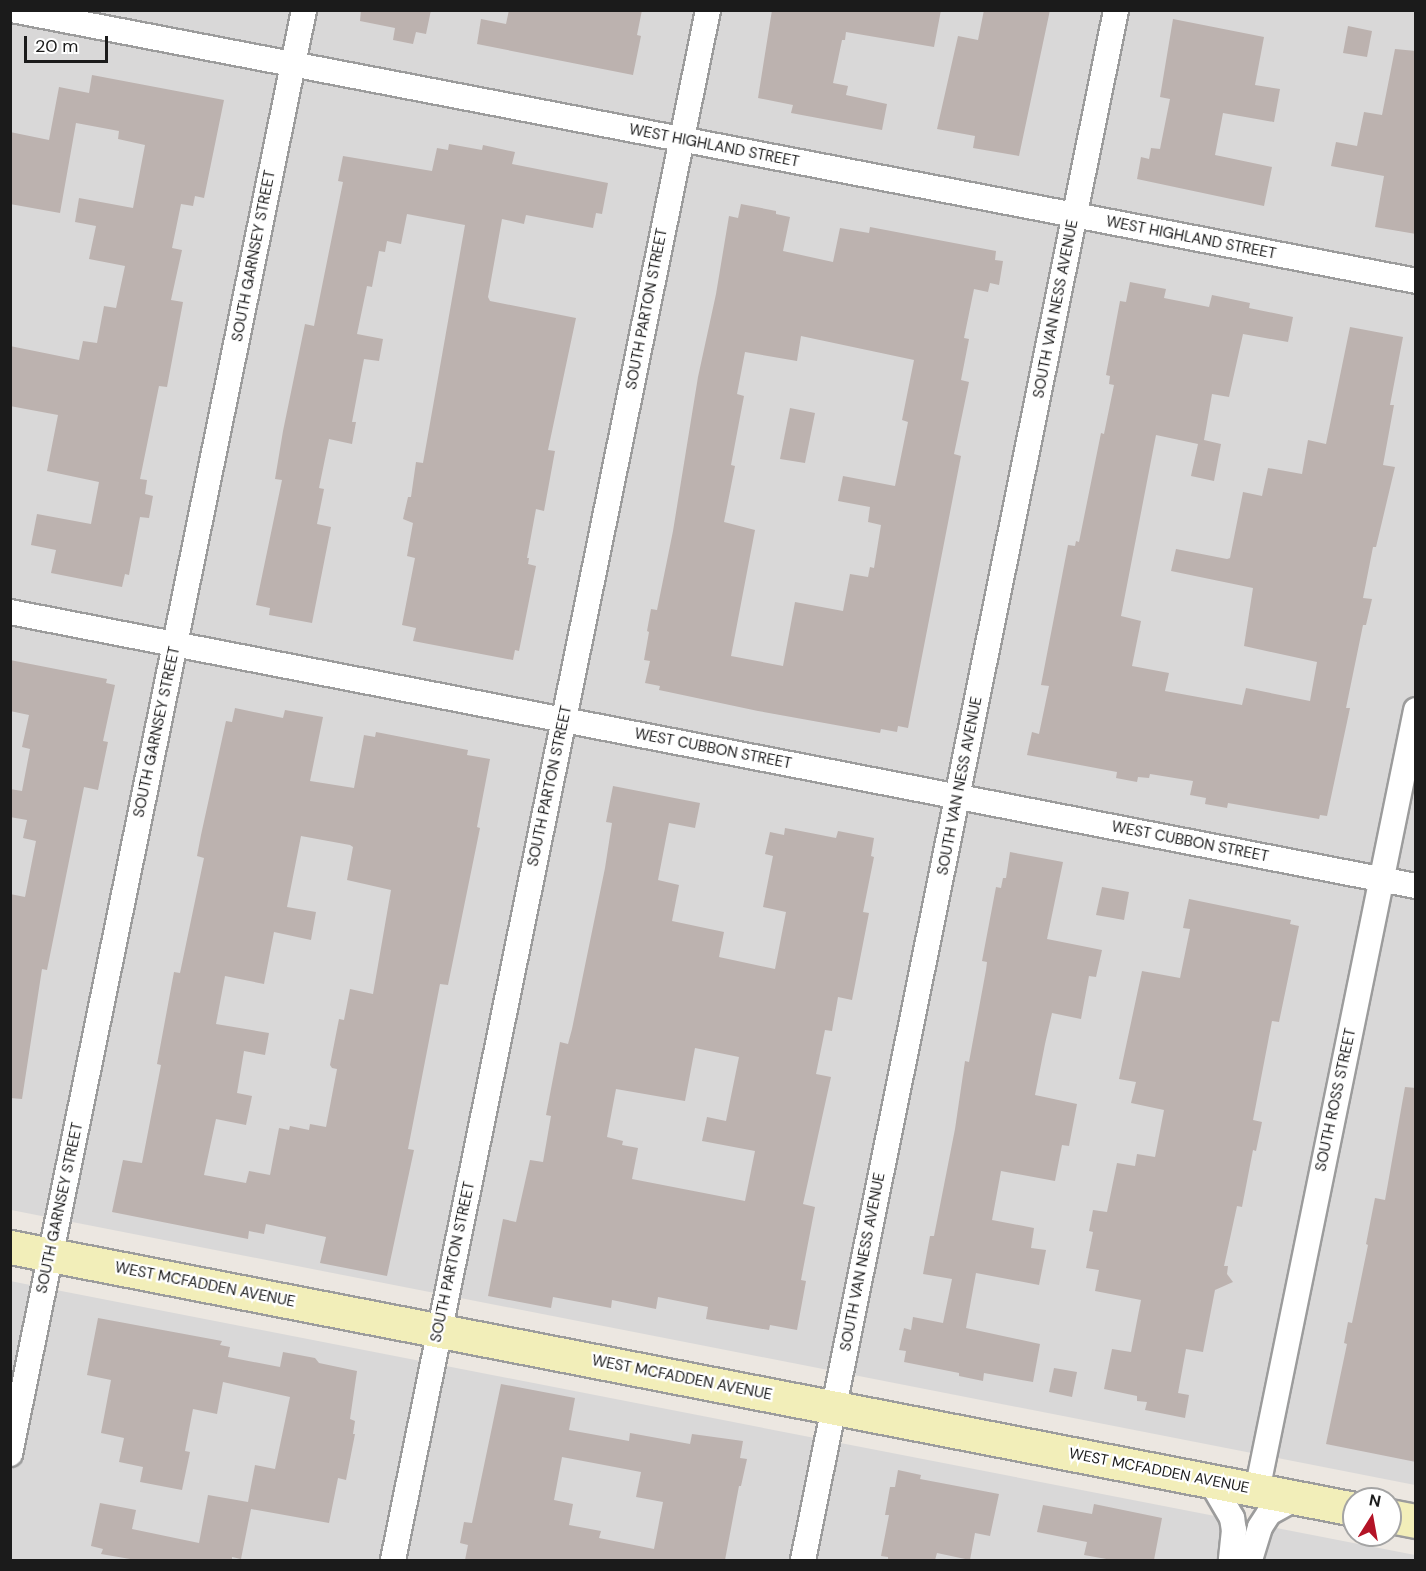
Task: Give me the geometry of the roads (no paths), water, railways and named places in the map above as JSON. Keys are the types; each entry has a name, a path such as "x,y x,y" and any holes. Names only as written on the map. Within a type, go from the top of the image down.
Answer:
{"street":[{"name":"WEST HIGHLAND STREET","path":"12,10 1416,281"},
{"name":"SOUTH GARNSEY STREET","path":"10,1454 304,10"},
{"name":"SOUTH PARTON STREET","path":"393,1560 708,10"},
{"name":"SOUTH VAN NESS AVENUE","path":"803,1560 1116,10"},
{"name":"WEST CUBBON STREET","path":"10,612 1416,886"},
{"name":"SOUTH ROSS STREET","path":"1257,1491 1416,710"},
{"name":"WEST MCFADDEN AVENUE","path":"10,1247 1342,1507"},
{"path":"1211,1482 1232,1518 1234,1530 1231,1560"},
{"path":"1250,1560 1260,1527 1269,1513 1296,1498"}]}
